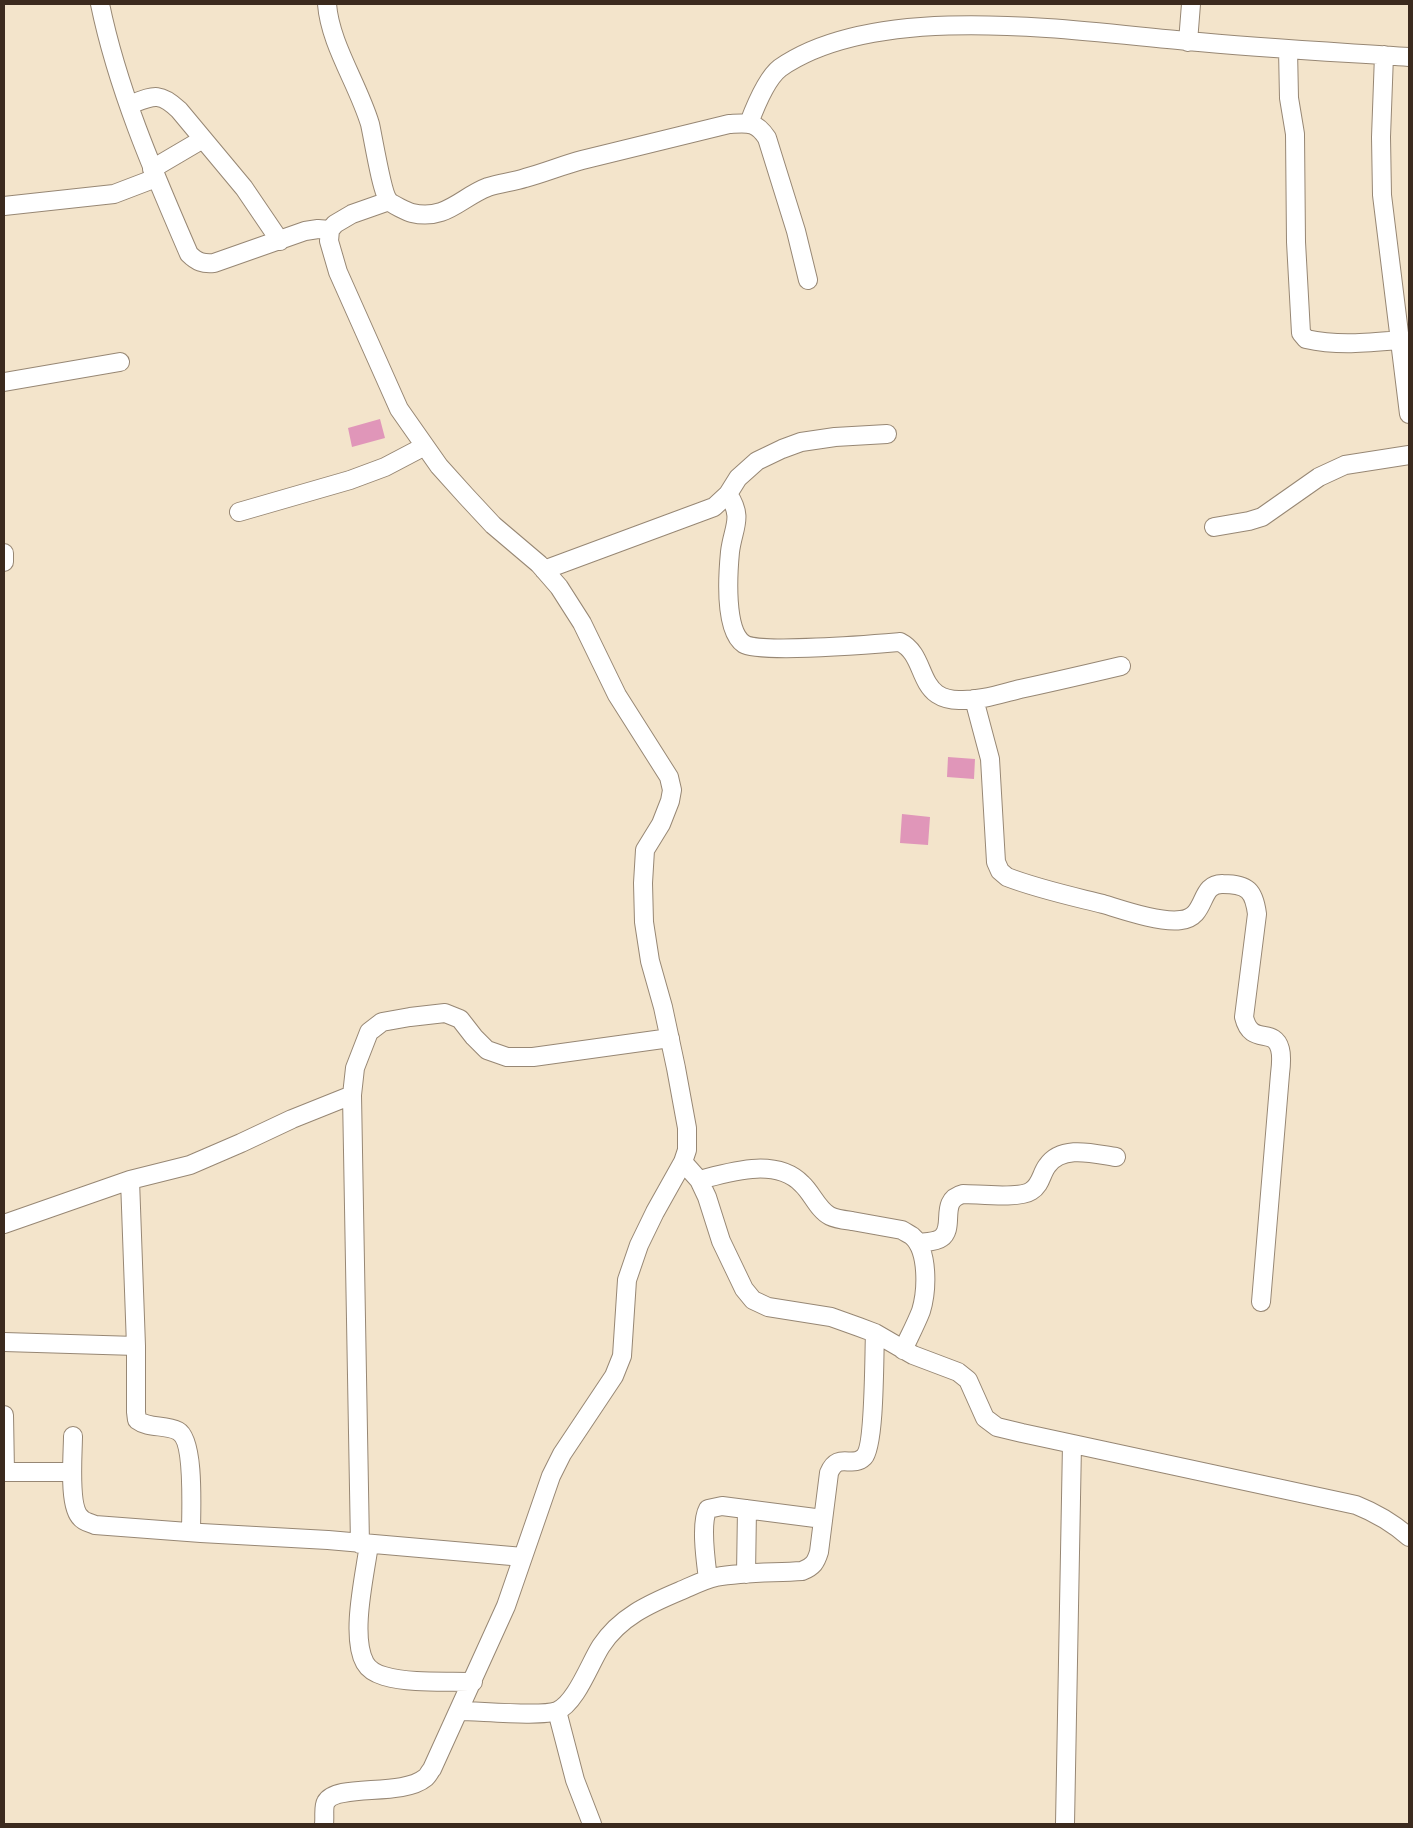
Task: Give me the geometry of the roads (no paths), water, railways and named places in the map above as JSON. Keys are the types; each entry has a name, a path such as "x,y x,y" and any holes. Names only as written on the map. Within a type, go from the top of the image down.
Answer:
{"street":[{"path":"100,4 109,47 154,174 189,254 196,261 204,264 214,263 305,231 330,230"},
{"path":"327,4 335,39 360,95 370,124 384,190 389,201 411,213 430,214 458,206 474,193 490,187 580,161 729,124 749,123 761,128 767,138 796,231 808,280"},
{"path":"1188,42 1191,4"},
{"path":"749,123 758,99 778,69 805,52 851,35 897,26 1034,27 1188,42 1409,57"},
{"path":"1288,48 1288,98 1295,134 1296,242 1301,333 1306,339 1330,343 1356,344 1399,340"},
{"path":"1384,55 1381,137 1382,185 1409,414"},
{"path":"129,105 158,96 169,100 244,188 280,241"},
{"path":"4,206 114,194 154,174 203,139"},
{"path":"324,1824 325,1803 336,1793 393,1789 425,1778 432,1768 473,1682 506,1606 551,1476 562,1454 614,1376 622,1356 627,1280 639,1245 683,1162 687,1150 687,1128 670,1038 650,961 644,922 643,883 645,850 661,824 670,801 672,790 669,777 617,695 582,623 559,587 544,570 493,525 439,466 399,408 338,272 329,241 330,230 335,224 352,214 389,201"},
{"path":"4,382 120,362"},
{"path":"544,570 714,507 728,494 738,478 757,461 782,449 801,442 835,437 887,434"},
{"path":"240,512 350,480 385,467 425,446"},
{"path":"1214,527 1262,517 1320,477 1345,465 1409,455"},
{"path":"728,494 736,505 737,510 737,523 731,544 730,616 732,628 743,644 750,647 843,647 900,642 908,646 927,682 937,694 958,700 974,699 1121,666"},
{"path":"4,553 4,562"},
{"path":"974,699 990,759 996,862 1000,871 1007,877 1148,917 1180,920 1192,917 1198,912 1208,889 1213,885 1234,884 1246,888 1253,893 1258,914 1244,1016 1246,1026 1250,1032 1271,1037 1278,1043 1281,1051 1280,1084 1261,1302"},
{"path":"473,1682 406,1680 383,1676 371,1670 365,1662 359,1643 364,1544 352,1095 355,1068 369,1032 382,1022 445,1013 460,1019 487,1050 507,1057 533,1057 670,1038"},
{"path":"4,1224 130,1180 190,1165 292,1119 352,1095"},
{"path":"918,1243 940,1239 944,1235 950,1205 956,1195 1021,1195 1032,1191 1040,1182 1046,1167 1054,1158 1081,1152 1116,1157"},
{"path":"683,1162 699,1180 707,1197 721,1241 744,1289 753,1300 768,1307 831,1317 875,1333 903,1350 958,1372 968,1380 985,1418 997,1427 1356,1505 1374,1512 1409,1537"},
{"path":"699,1180 751,1169 765,1169 784,1173 796,1178 807,1188 818,1204 831,1217 902,1230 911,1236 918,1243 922,1251 925,1269 924,1295 921,1311 903,1350"},
{"path":"130,1180 137,1420 144,1425 178,1431 185,1437 190,1455 191,1532"},
{"path":"459,1711 541,1714 557,1711 568,1704 612,1630 647,1604 708,1579 746,1574 802,1571 810,1568 816,1561 819,1552 829,1473 833,1464 838,1461 856,1461 865,1457 868,1449 872,1424 875,1333"},
{"path":"4,1342 136,1346"},
{"path":"4,1415 5,1472 72,1472"},
{"path":"73,1436 74,1510 82,1520 96,1524 523,1557"},
{"path":"1065,1824 1072,1444"},
{"path":"708,1579 705,1514 713,1507 747,1509 823,1519"},
{"path":"746,1574 747,1509"},
{"path":"557,1711 576,1780 592,1824"}]}
